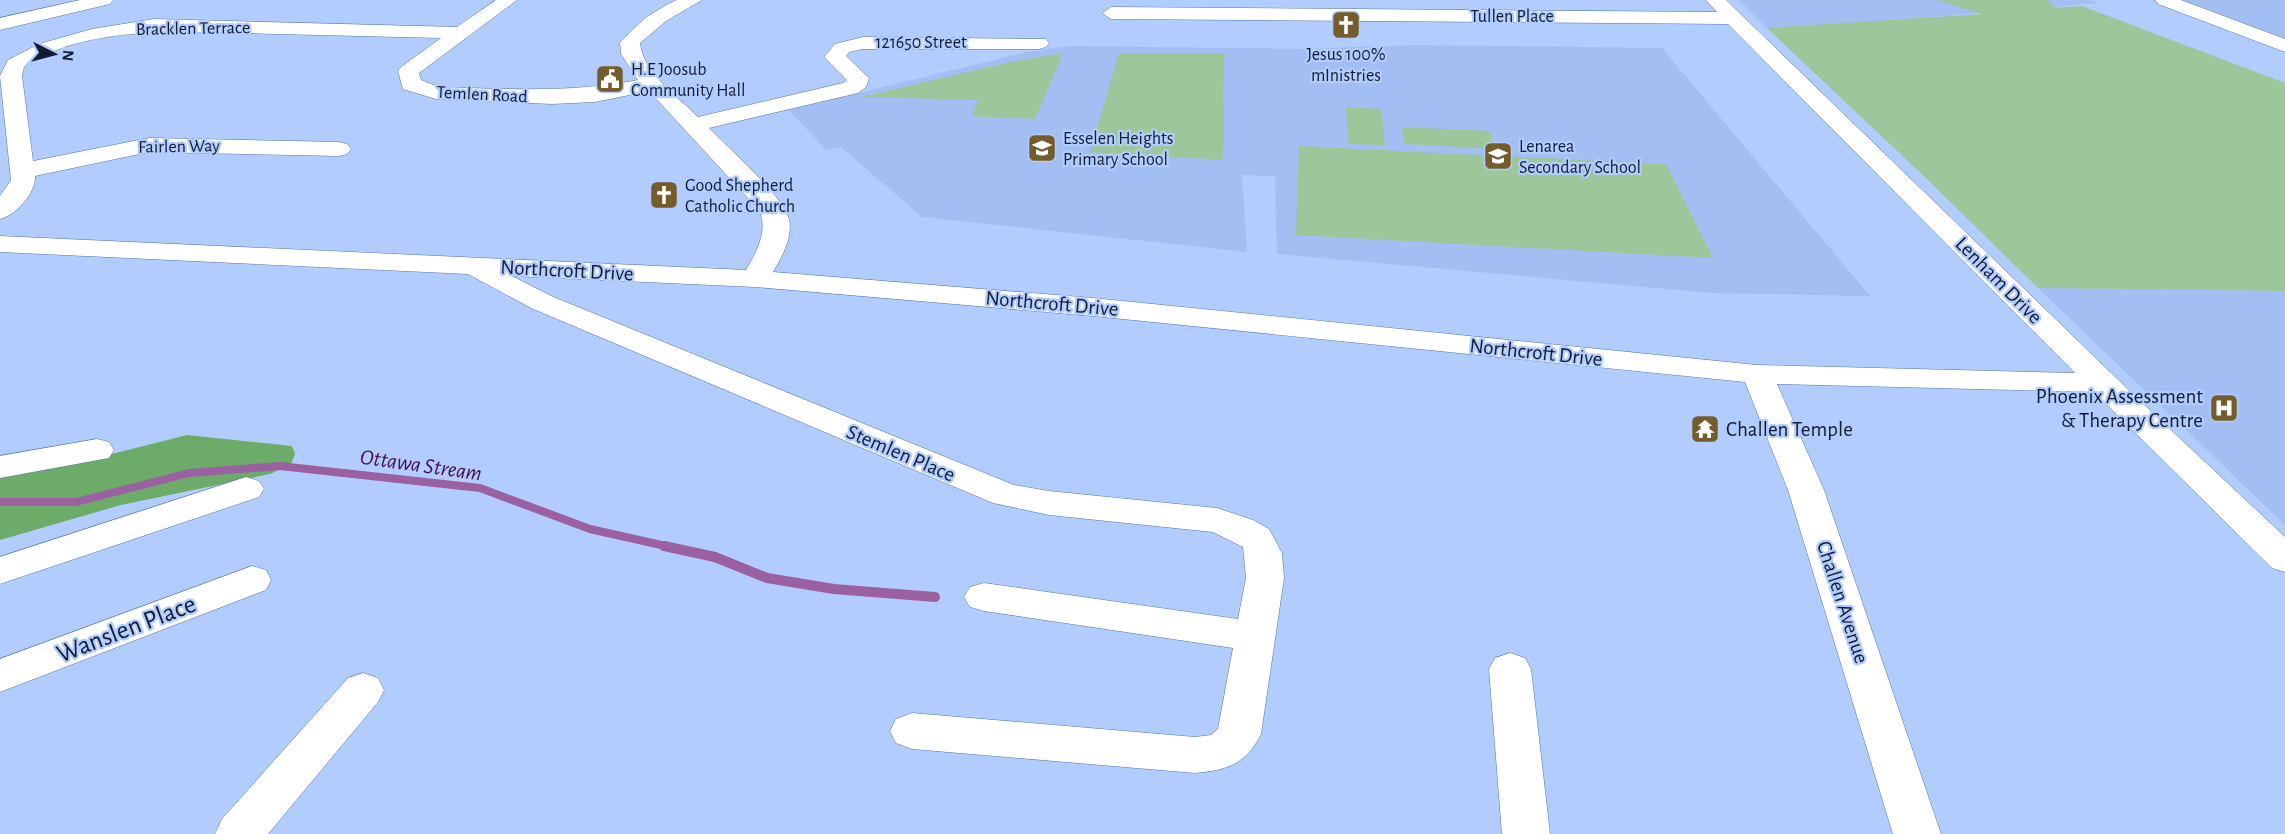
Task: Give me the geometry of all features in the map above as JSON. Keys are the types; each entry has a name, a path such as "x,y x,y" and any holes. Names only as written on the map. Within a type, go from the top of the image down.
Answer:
{"street":[{"path":"0,24 104,0"},
{"name":"Temlen Road","path":"507,0 408,71 411,84 436,93 552,97 595,95 653,84"},
{"path":"693,0 657,16 630,42 631,54 653,84 767,202 776,219 770,253 755,279"},
{"path":"1622,0 1636,17"},
{"name":"Lenham Drive","path":"1715,0 2285,559"},
{"path":"2164,0 2285,46"},
{"name":"Tullen Place","path":"1111,13 1733,18"},
{"name":"Bracklen Terrace","path":"0,211 18,192 23,180 11,75 15,64 25,57 68,42 124,29 188,24 463,33"},
{"name":"121650 Street","path":"695,125 850,88 858,82 858,78 834,57 842,48 863,43 1039,43"},
{"name":"Fairlen Way","path":"22,171 149,145 339,149"},
{"name":"Northcroft Drive","path":"0,244 755,279 1094,307 1757,374 2103,383"},
{"name":"Stemlen Place","path":"470,266 541,303 1006,495 1049,503 1217,520 1243,529 1259,541 1266,555 1265,578 1239,734 1234,743 1219,752 1195,755 912,731"},
{"name":"Challen Avenue","path":"1757,374 1806,490 1917,834"},
{"path":"0,467 97,450"},
{"path":"0,571 246,489"},
{"name":"Wanslen Place","path":"0,676 252,580"},
{"path":"984,597 1255,636"},
{"path":"1510,669 1526,834"},
{"path":"239,834 363,690"}],"shaded area":[{"path":"1739,0 2090,0 2099,3 1797,28 1767,28"},
{"path":"2177,0 2285,0 2285,39 2282,39"},
{"name":"Lenarea Secondary School","path":"1415,45 1662,48 1870,296 1712,293 1277,254 1275,176 1242,175 1247,252 922,217 841,147 826,150 789,110 1027,52 1069,46 1304,49"},
{"name":"Phoenix Assessment & Therapy Centre","path":"2038,288 2285,291 2285,525"}],"green space":[{"path":"1937,0 2047,0 2056,7 2051,8 2082,6 2285,83 2285,291 2038,288 1767,28 1982,14"},
{"path":"1063,53 1035,119 972,116 978,100 862,97 1010,62"},
{"path":"1119,53 1224,53 1223,160 1090,152"},
{"path":"1346,107 1381,109 1385,145 1348,144"},
{"path":"1402,127 1490,131 1495,149 1404,144"},
{"path":"1299,146 1666,164 1713,258 1296,235"},
{"path":"187,435 292,446 295,454 291,464 270,474 121,505 0,540 0,473 100,457"}],"waterway":[{"name":"Ottawa Stream","path":"0,502 76,502 189,473 280,466 480,488 590,529 670,547"},
{"name":"Ottawa Stream","path":"664,546 715,557 767,578 834,589 935,597"}],"place":[{"name":"Jesus 100% mInistries","path":"1346,25"},
{"name":"H.E Joosub Community Hall","path":"610,79"},
{"name":"Esselen Heights Primary School","path":"1042,148"},
{"name":"Lenarea Secondary School","path":"1498,156"},
{"name":"Good Shepherd Catholic Church","path":"664,195"},
{"name":"Phoenix Assessment & Therapy Centre","path":"2224,408"},
{"name":"Challen Temple","path":"1705,429"}]}
